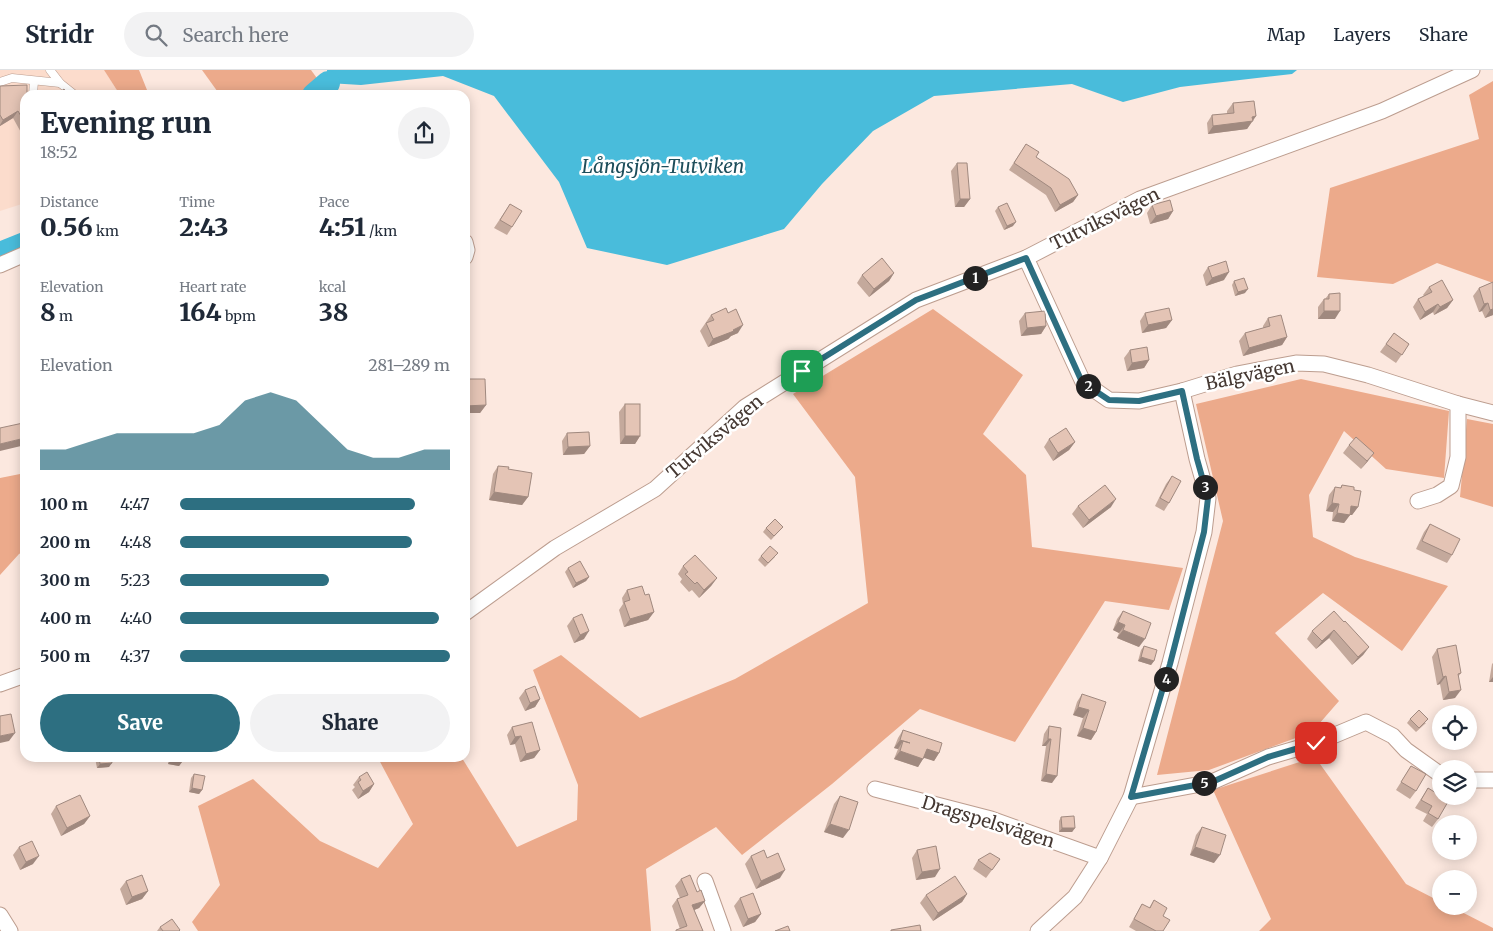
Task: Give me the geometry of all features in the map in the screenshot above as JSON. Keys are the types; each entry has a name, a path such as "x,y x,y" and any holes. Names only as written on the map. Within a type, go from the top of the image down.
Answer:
{"street":[{"name":"Tutviksvägen","path":"470,609 556,548 655,489 745,407 916,300 1026,258 1140,199 1382,111 1472,70"},
{"path":"0,266 20,256"},
{"name":"Bälgvägen","path":"1026,258 1082,382 1109,400 1139,401 1182,391 1237,374 1296,363 1324,364 1368,375 1458,404 1493,413"},
{"path":"1038,931 1075,897 1100,858 1131,797 1173,654 1204,532 1208,498 1182,391"},
{"path":"1418,501 1437,495 1450,486 1458,457 1458,404"},
{"path":"0,684 20,678"},
{"path":"1131,797 1212,782 1268,757 1316,743 1366,722 1393,736 1406,750 1432,769"},
{"path":"1477,780 1493,780"},
{"name":"Dragspelsvägen","path":"875,789 991,819 1100,858"},
{"path":"705,881 723,931"},
{"path":"0,915 10,931"}],"lane":[{"path":"50,70 60,83 69,90"},
{"path":"0,82 12,78 60,83"},
{"path":"33,90 34,81"}],"shaded area":[{"path":"0,70 104,70 117,90 20,90 20,205 0,211"},
{"path":"104,70 139,70 147,90 117,90"},
{"path":"202,70 311,70 319,81 308,90 216,90"},
{"path":"1493,81 1493,283 1437,263 1393,284 1317,277 1330,188 1479,139 1469,95"},
{"path":"933,309 1023,375 983,434 1026,475 1032,547 1183,568 1169,610 1105,601 1015,742 920,709 832,784 742,855 716,827 646,869 651,931 198,931 192,922 220,885 198,806 253,779 320,841 378,868 413,824 380,762 464,762 517,847 577,820 578,785 533,670 561,655 640,718 735,679 868,603 855,477 793,394"},
{"path":"1301,379 1449,411 1444,478 1386,469 1344,431 1309,495 1313,537 1355,557 1448,586 1402,651 1323,593 1275,633 1339,701 1312,732 1209,770 1157,775 1223,521 1196,404"},
{"path":"1467,419 1493,424 1493,507 1460,497"},
{"path":"20,474 20,554 0,575 0,478"},
{"path":"1315,757 1406,884 1432,897 1432,915 1468,915 1493,928 1493,931 1259,931 1271,919 1213,790"}],"water":[{"name":"Långsjön-Tutviken","path":"327,70 1297,70 1292,74 1180,87 1123,102 1072,84 934,96 873,131 822,184 784,229 667,265 587,248 559,182 494,96 443,76 361,85 328,83"}],"building":[{"path":"27,85 27,90 20,90 20,114 18,111 3,120 0,115 0,86"},
{"path":"1254,101 1256,116 1252,117 1253,121 1213,126 1212,115 1234,113 1233,103"},
{"path":"1026,144 1039,152 1036,157 1069,179 1078,195 1060,205 1051,188 1014,163"},
{"path":"957,163 967,163 970,199 960,199"},
{"path":"1170,200 1173,211 1156,216 1152,205"},
{"path":"1007,203 1016,222 1007,226 998,207"},
{"path":"510,204 522,211 512,227 500,220"},
{"path":"882,258 894,273 874,289 862,275"},
{"path":"1226,261 1229,272 1212,278 1208,267"},
{"path":"1244,278 1248,289 1238,292 1234,281"},
{"path":"1442,280 1453,300 1440,307 1438,304 1425,312 1418,299 1432,292 1429,287"},
{"path":"1493,282 1493,309 1490,310 1488,303 1484,304 1479,288"},
{"path":"1340,293 1340,311 1324,311 1324,299 1329,299 1329,294"},
{"path":"726,308 728,313 736,309 743,325 734,331 713,339 706,323 714,320 711,315"},
{"path":"1169,308 1172,320 1148,325 1145,313"},
{"path":"1045,311 1046,326 1027,328 1025,313"},
{"path":"1281,315 1287,337 1249,348 1245,333 1270,326 1268,318"},
{"path":"1394,333 1409,344 1402,355 1386,344"},
{"path":"1147,347 1149,360 1132,363 1130,350"},
{"path":"470,379 485,379 486,405 470,406"},
{"path":"625,404 640,404 640,436 625,436"},
{"path":"20,424 20,439 0,444 0,428"},
{"path":"1066,428 1075,442 1058,453 1049,439"},
{"path":"589,432 590,446 568,447 567,433"},
{"path":"1356,437 1374,453 1367,461 1349,445"},
{"path":"498,466 532,473 528,497 494,492"},
{"path":"1172,476 1181,481 1169,503 1160,498"},
{"path":"1105,485 1116,499 1089,520 1078,506"},
{"path":"1342,485 1354,487 1354,490 1361,491 1358,507 1351,506 1350,515 1337,513 1339,504 1332,503 1335,487 1341,488"},
{"path":"775,519 783,527 774,536 766,528"},
{"path":"1430,524 1460,539 1452,555 1422,541"},
{"path":"770,546 778,553 768,563 761,556"},
{"path":"695,555 717,578 704,590 697,582 695,584 685,574 688,572 683,566"},
{"path":"580,561 589,577 576,583 568,568"},
{"path":"642,586 645,595 649,594 654,612 630,619 624,602 630,600 627,590"},
{"path":"1123,611 1151,623 1145,639 1123,630 1125,625 1118,622"},
{"path":"1334,611 1369,647 1358,657 1334,630 1322,641 1312,631"},
{"path":"582,614 589,631 580,635 573,618"},
{"path":"1456,645 1461,673 1458,674 1461,690 1449,692 1446,676 1443,677 1437,649"},
{"path":"1144,646 1157,650 1154,661 1141,657"},
{"path":"535,686 540,699 530,703 525,690"},
{"path":"1082,694 1106,702 1096,732 1083,728 1089,710 1078,707"},
{"path":"1419,710 1428,719 1419,728 1410,719"},
{"path":"11,714 15,733 0,736 0,716"},
{"path":"532,722 540,750 526,754 521,736 515,737 512,727"},
{"path":"1049,726 1061,728 1057,776 1046,774 1051,739 1048,739"},
{"path":"903,730 942,743 939,753 927,749 923,759 900,751 903,741 910,743 900,740"},
{"path":"100,762 112,763 100,764"},
{"path":"1411,766 1426,774 1416,791 1401,782"},
{"path":"367,772 374,784 363,791 358,782 361,780 359,777"},
{"path":"194,774 205,776 202,790 192,788"},
{"path":"1428,788 1432,790 1432,805 1446,805 1440,815 1432,815 1428,813 1432,806 1421,800"},
{"path":"80,795 90,816 67,828 56,806"},
{"path":"840,796 858,802 849,830 830,824"},
{"path":"1074,816 1075,828 1062,828 1061,817"},
{"path":"1202,827 1226,835 1220,855 1195,847"},
{"path":"32,841 39,856 26,862 19,847"},
{"path":"936,846 940,869 922,872 917,850"},
{"path":"764,850 767,858 778,853 785,870 761,881 751,856"},
{"path":"990,853 1000,859 992,870 978,860"},
{"path":"142,875 148,891 132,897 126,881"},
{"path":"690,875 697,892 701,890 705,901 692,905 703,931 676,931 687,926 677,899 688,895 681,879"},
{"path":"955,876 967,894 938,913 926,895"},
{"path":"753,893 761,914 748,919 740,898"},
{"path":"1154,900 1167,908 1163,916 1170,920 1163,931 1156,931 1134,919 1142,904 1150,908"},
{"path":"172,919 180,930 163,931 160,927"},
{"path":"920,925 921,931 891,931 891,930"},
{"path":"788,926 790,931 775,931"}],"waterway":[{"path":"320,90 328,83"},
{"path":"0,254 20,246"}],"route":[{"path":"802,371 916,300 1026,258 1082,382 1109,400 1139,401 1182,391 1208,498 1204,532 1170,664 1131,797 1212,782 1268,757 1316,743"}]}
